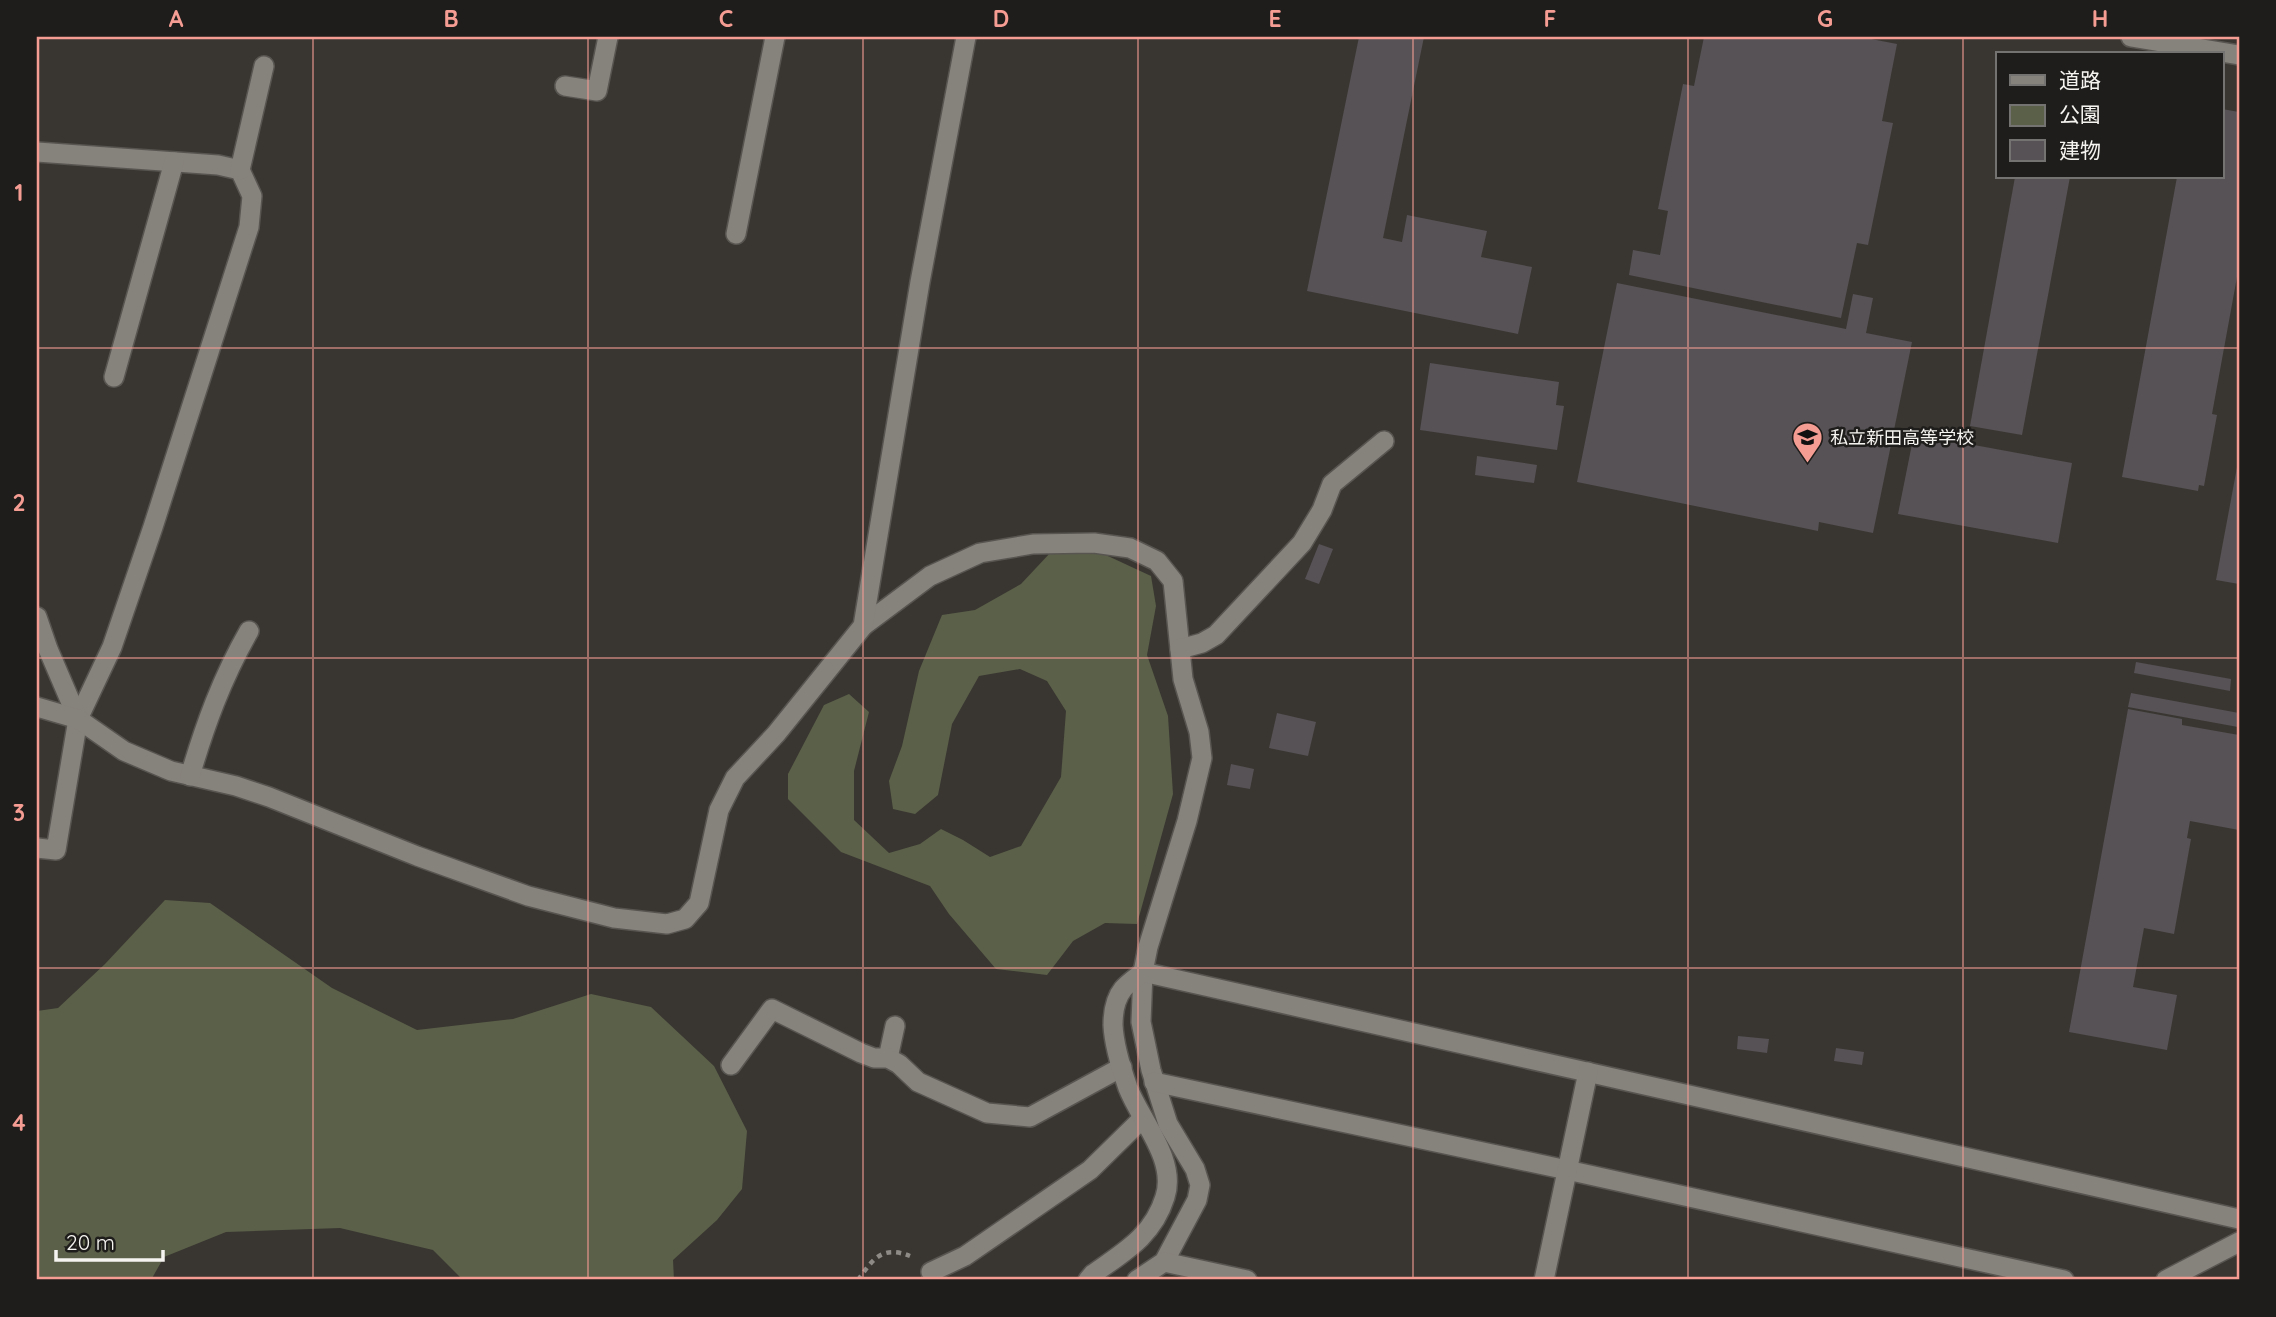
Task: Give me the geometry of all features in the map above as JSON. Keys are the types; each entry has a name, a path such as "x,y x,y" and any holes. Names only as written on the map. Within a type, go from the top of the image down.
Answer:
{"street":[{"path":"565,86 597,91 608,37"},
{"path":"736,234 775,37"},
{"path":"863,626 920,282 965,37"},
{"path":"2132,37 2221,52"},
{"path":"37,848 56,850 78,719 112,647 249,227 253,196 240,170 264,65"},
{"path":"37,152 218,165 240,170"},
{"path":"114,377 174,162"},
{"path":"1180,649 1202,643 1216,635 1302,543 1322,510 1332,484 1384,441"},
{"path":"37,707 78,719 124,751 171,771 236,786 269,797 417,856 528,896 614,918 667,924 685,919 699,903 719,810 735,778 776,734 863,626 930,576 980,553 1033,544 1094,543 1130,548 1157,561 1173,581 1183,679 1199,732 1202,758 1197,785 1148,947 1143,972 1141,1022 1154,1083 1168,1124 1195,1169 1200,1185 1197,1200 1164,1262 1137,1280"},
{"path":"37,617 78,719"},
{"path":"190,776 220,685 249,631"},
{"path":"1088,1280 1138,1243 1152,1225 1166,1196 1168,1177 1159,1148 1129,1089 1114,1039 1113,1011 1122,990 1143,972"},
{"path":"1143,972 2239,1219"},
{"path":"731,1065 772,1009 861,1053 874,1058 888,1058 899,1064 918,1082 987,1113 1030,1116 1122,1067"},
{"path":"888,1058 895,1026"},
{"path":"1544,1280 1588,1072"},
{"path":"1154,1083 1567,1170 2064,1280"},
{"path":"931,1272 965,1256 1090,1170 1143,1118"},
{"path":"2166,1280 2239,1242"},
{"path":"1164,1262 1247,1280"}],"path":[{"path":"858,1280 874,1258 892,1251 908,1255 931,1272"}],"green space":[{"path":"1095,550 1151,576 1156,606 1147,655 1168,716 1173,794 1137,924 1105,923 1073,941 1047,975 996,969 949,914 930,886 841,852 788,799 788,774 824,705 849,694 869,712 854,771 854,820 889,853 920,844 941,829 990,857 1021,846 1061,777 1066,711 1047,681 1020,669 979,676 952,724 938,795 915,814 893,809 889,781 902,746 919,671 942,615 975,610 1021,584 1051,552"},
{"path":"165,900 210,903 332,988 417,1030 513,1019 591,994 651,1007 714,1066 747,1131 742,1189 717,1220 673,1260 674,1280 463,1280 433,1250 340,1228 226,1232 164,1257 151,1280 37,1280 37,1011 58,1008 105,964"}],"building":[{"path":"1359,37 1424,37 1383,238 1402,242 1407,215 1487,231 1481,257 1532,267 1518,334 1307,291"},
{"path":"1704,37 1861,37 1897,44 1882,121 1893,123 1868,245 1857,243 1841,318 1629,275 1633,250 1660,255 1668,211 1658,209 1683,84 1694,86"},
{"path":"2224,109 2239,112 2239,266 2212,414 2217,415 2204,486 2199,485 2198,491 2122,477 2177,178 2224,178"},
{"path":"2015,178 2070,178 2022,435 1970,426"},
{"path":"1617,283 1846,329 1853,294 1873,298 1866,333 1912,342 1873,533 1819,522 1818,531 1577,482"},
{"path":"1430,363 1559,382 1556,405 1564,406 1557,450 1420,430"},
{"path":"1914,434 2072,463 2058,543 1898,514"},
{"path":"1477,456 1537,465 1534,483 1475,475"},
{"path":"2239,462 2239,584 2216,580"},
{"path":"1319,544 1333,549 1319,584 1305,579"},
{"path":"2136,662 2231,679 2230,691 2134,673"},
{"path":"2131,693 2239,713 2238,727 2128,707"},
{"path":"2128,709 2182,719 2182,725 2239,735 2239,830 2190,821 2187,838 2191,839 2174,934 2144,928 2133,987 2177,995 2167,1050 2069,1032"},
{"path":"1277,713 1316,722 1308,756 1269,748"},
{"path":"1231,764 1254,769 1250,789 1227,785"},
{"path":"1738,1036 1769,1039 1767,1053 1737,1049"},
{"path":"1836,1048 1864,1052 1862,1065 1834,1061"}],"place":[{"name":"私立新田高等学校","path":"1807,464"}]}
